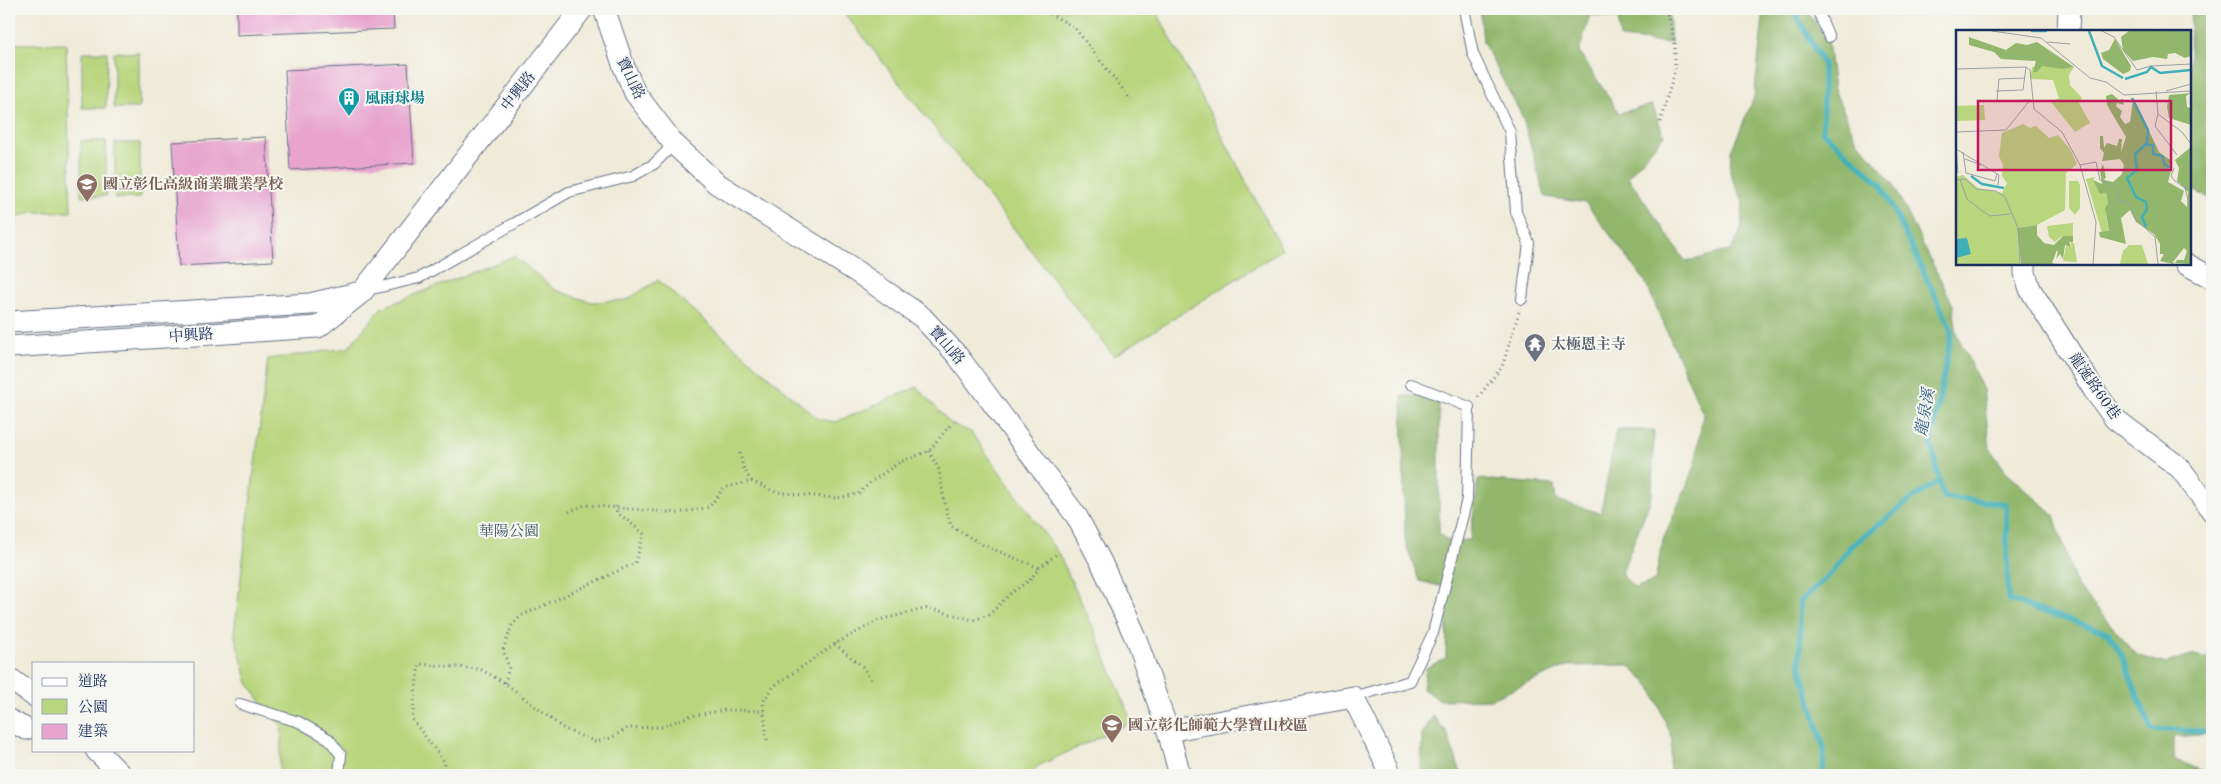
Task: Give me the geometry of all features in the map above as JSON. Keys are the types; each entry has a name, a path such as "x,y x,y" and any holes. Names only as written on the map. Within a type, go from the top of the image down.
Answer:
{"street":[{"name":"中興路","path":"9,346 318,327 362,292 582,9"},
{"name":"寶山路","path":"604,9 624,68 635,93 674,144 716,182 857,272 922,317 957,355 1078,517 1136,639 1168,731 1180,775"},
{"path":"2068,30 2069,9"},
{"name":"龍涎路60巷","path":"2025,265 2025,273 2030,289 2094,390 2115,419 2180,468 2212,511"},
{"path":"2188,265 2212,278"},
{"name":"中興路","path":"9,322 310,304 362,292"},
{"path":"9,678 32,695"},
{"path":"1168,731 1353,697 1388,768 1389,775"},
{"path":"98,752 121,775"}],"lane":[{"path":"1464,9 1472,54 1510,132 1516,212 1529,243 1522,299"},
{"path":"1816,9 1829,37"},
{"path":"362,292 419,278 568,192 633,176 654,164 674,144"},
{"path":"1353,697 1410,681 1433,633 1467,499 1469,407 1411,384"},
{"path":"240,704 299,722 329,739 341,755 339,775"}],"path":[{"path":"1041,9 1074,27 1131,100"},
{"path":"1660,122 1675,70 1675,43 1666,9"},
{"path":"1469,407 1502,367 1522,299"},
{"path":"740,453 743,468 751,481 776,492 837,498 858,494 872,481 900,462 930,451 952,424"},
{"path":"930,451 939,470 951,526 983,545 1039,568"},
{"path":"569,512 584,505 616,506 678,513 709,507 724,488 751,481"},
{"path":"505,683 509,667 503,650 512,625 521,616 635,563 644,534 617,512 616,506"},
{"path":"767,740 763,702 774,686 835,644 879,620 928,608 973,620 990,615 1011,593 1030,580 1039,568 1058,553"},
{"path":"835,644 863,667 872,682"},
{"path":"444,775 445,764 412,719 419,664 480,669 505,683 564,729 596,742 611,738 628,728 661,727 690,716 725,710 764,711"}],"green space":[{"path":"841,9 1162,9 1159,16 1282,250 1114,356"},
{"path":"1480,9 1669,9 1671,43 1620,38 1618,18 1590,15 1579,52 1619,113 1652,105 1664,135 1628,177 1686,262 1731,250 1741,231 1743,201 1730,173 1731,151 1754,98 1764,9 1805,9 1828,41 1834,90 1856,139 1892,182 1953,305 1957,335 1983,390 1990,449 2008,474 2054,515 2076,585 2137,655 2166,664 2194,655 2212,662 2212,734 2174,737 2174,759 2202,771 2203,775 1669,775 1672,738 1651,687 1628,665 1567,666 1491,699 1440,700 1423,689 1426,668 1446,658 1448,588 1419,581 1405,541 1402,396 1439,396 1439,534 1448,541 1470,540 1478,479 1554,485 1556,500 1601,513 1616,430 1654,430 1652,496 1621,574 1635,588 1655,581 1663,540 1695,466 1703,414 1645,281 1586,203 1545,197 1523,118 1483,42"},
{"path":"2190,9 2212,9 2212,199 2195,191 2191,184"},
{"path":"66,43 71,212 32,212 9,220 9,44"},
{"path":"82,52 107,52 106,108 82,108"},
{"path":"114,52 139,53 139,108 114,108"},
{"path":"81,141 106,141 106,196 81,196"},
{"path":"115,143 140,143 140,198 115,198"},
{"name":"華陽公園","path":"514,256 555,290 591,302 627,300 658,280 818,419 836,422 917,387 951,424 971,432 1058,553 1094,629 1132,722 1038,766 1029,775 279,775 282,726 265,708 248,683 234,633 268,359 348,348 381,308"},
{"path":"1433,716 1446,731 1462,775 1421,775 1422,735"}],"building":[{"path":"237,9 393,9 394,29 237,35"},
{"name":"風雨球場","path":"408,64 414,163 290,170 285,70"},
{"path":"266,137 273,261 179,266 172,142"}],"waterway":[{"name":"龍泉溪","path":"1793,9 1823,64 1823,132 1881,184 1952,331 1931,443 1943,497 2006,504 2008,600 2109,633 2122,656 2151,729 2212,732"},
{"path":"1823,775 1824,749 1800,665 1800,602 1833,571 1851,546 1909,501 1939,481"}],"place":[{"name":"風雨球場","path":"349,117"},
{"name":"國立彰化高級商業職業學校","path":"87,203"},
{"name":"太極恩主寺","path":"1535,363"},
{"name":"國立彰化師範大學寶山校區","path":"1112,744"}]}
